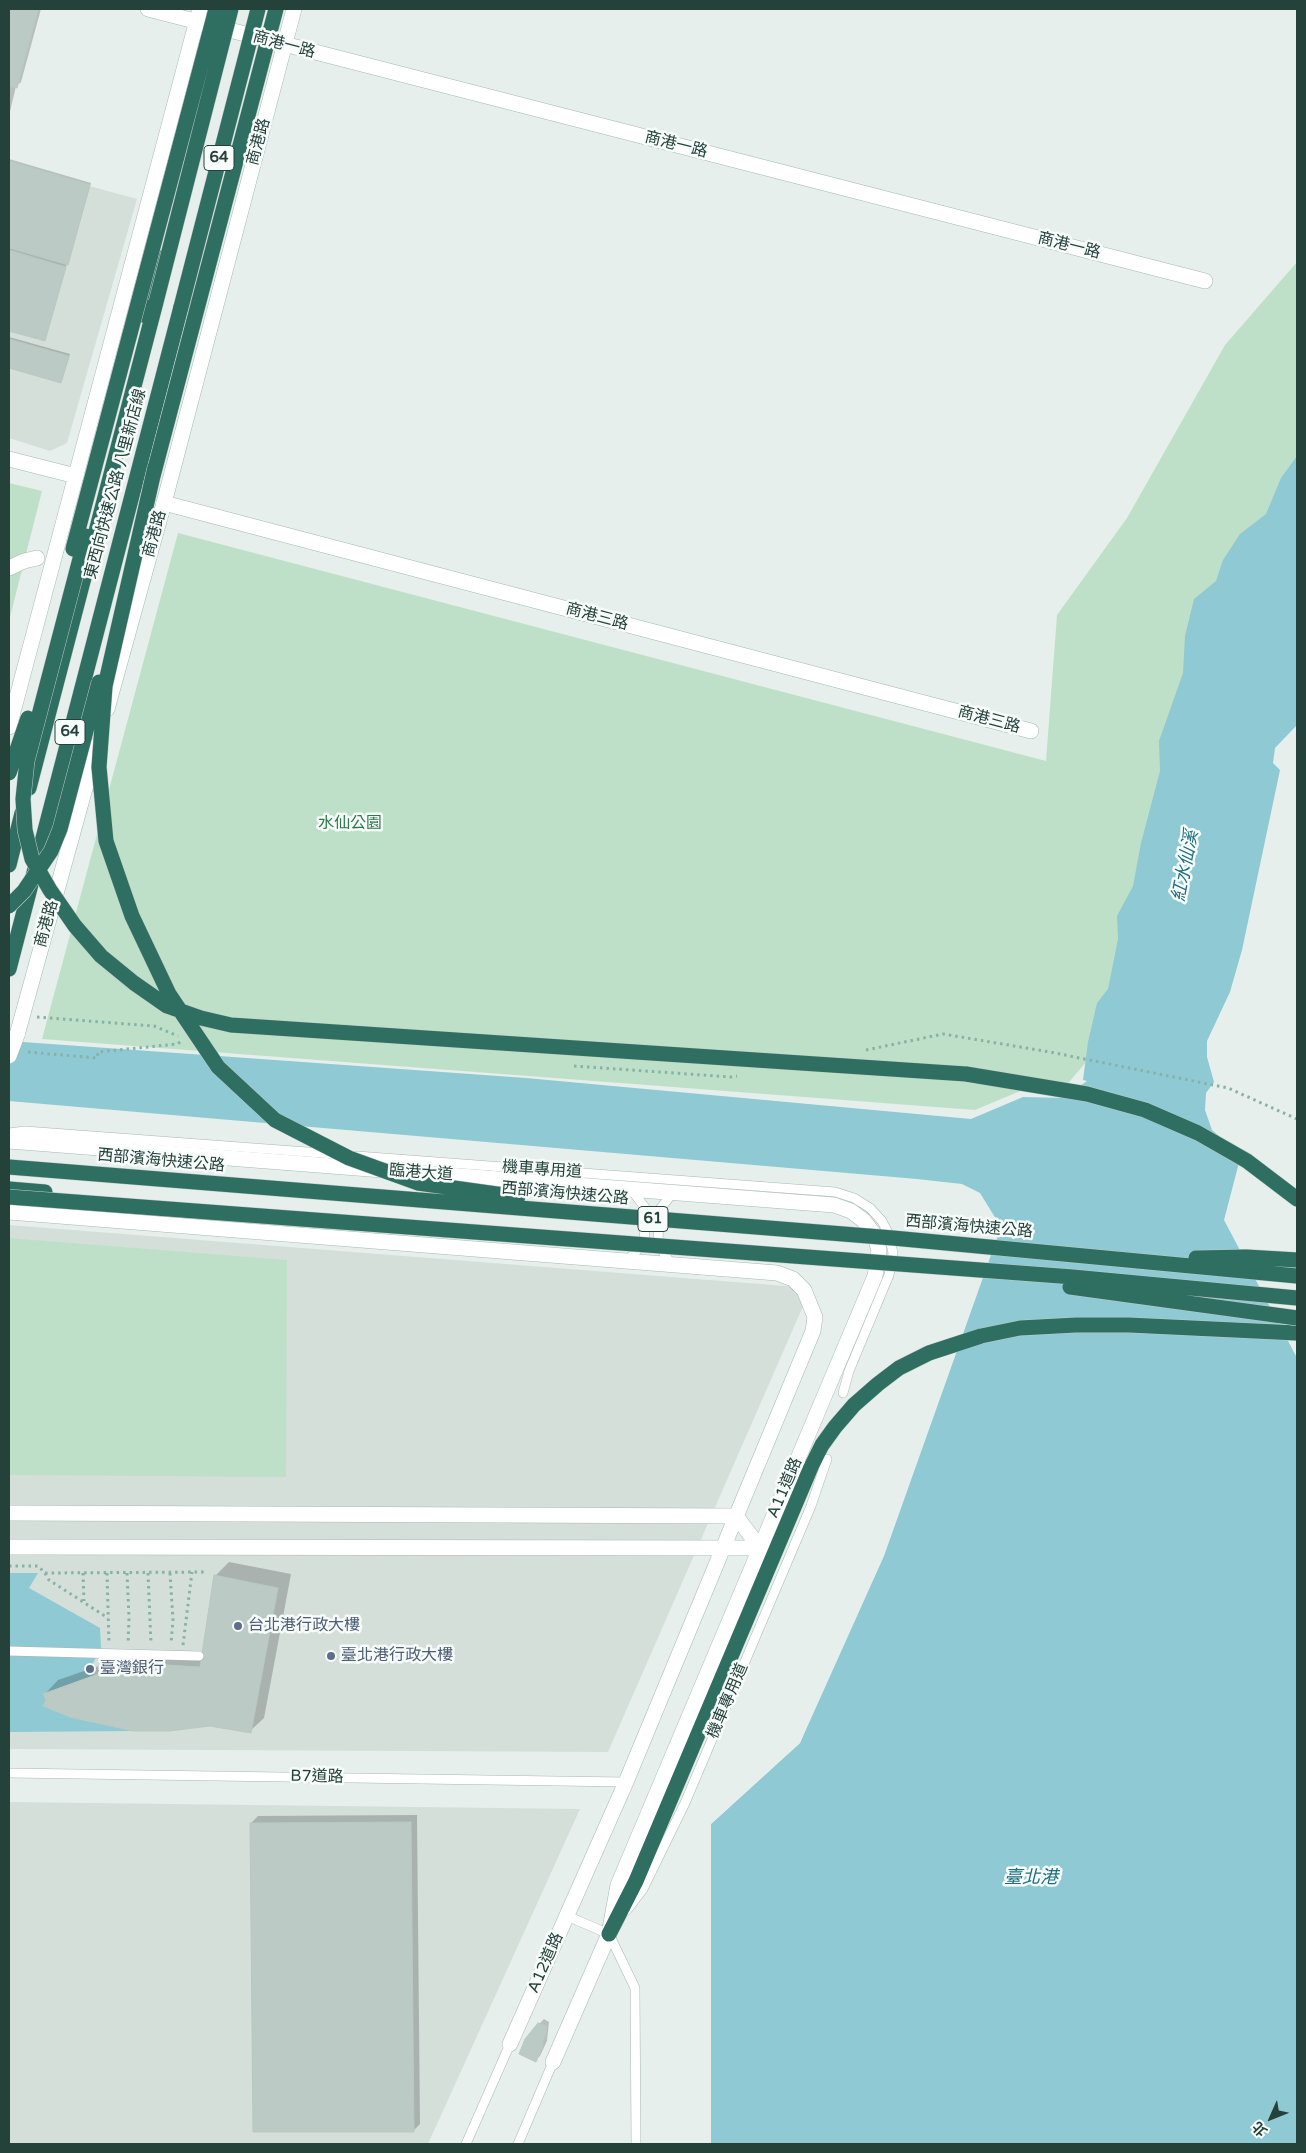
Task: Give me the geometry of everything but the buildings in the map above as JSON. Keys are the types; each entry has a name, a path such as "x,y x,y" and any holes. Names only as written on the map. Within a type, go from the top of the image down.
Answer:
{"highway":[{"path":"9,773 29,715 216,9"},
{"name":"東西向快速公路 八里新店線","path":"9,865 152,301 198,142 231,9"},
{"name":"東西向快速公路 八里新店線","path":"9,969 258,9"},
{"path":"9,906 24,891 40,869 51,851 60,829 276,9"},
{"path":"152,301 86,536 27,761 23,799 26,830 32,859 50,890 75,926 101,956 134,983 167,1006 201,1018 231,1025 976,1075 1087,1094 1145,1110 1198,1134 1248,1161 1297,1199"},
{"path":"155,468 105,686 100,767 106,841 132,916 169,994 218,1067 275,1120 348,1158 418,1183 494,1195 568,1202 775,1228"},
{"name":"西部濱海快速公路","path":"9,1166 775,1228 1297,1276"},
{"path":"9,1175 926,1247 1021,1257 1107,1260 1246,1257 1297,1260"},
{"path":"9,1189 764,1250 911,1265 1297,1318"},
{"name":"61","path":"9,1197 1073,1277 1297,1298"},
{"path":"609,1934 636,1881 811,1467 822,1445 854,1405 878,1384 899,1368 929,1353 981,1336 1020,1328 1076,1325 1190,1326 1297,1333"}],"street":[{"name":"商港一路","path":"148,9 198,15 285,45 1205,281"},
{"name":"商港路","path":"9,1056 18,1030 164,503 294,9"},
{"path":"9,726 198,15"},
{"path":"9,458 76,476"},
{"name":"商港三路","path":"164,503 1030,731"},
{"path":"9,568 24,561 37,558"},
{"name":"臨港大道","path":"9,1141 834,1205"},
{"name":"A11道路","path":"609,1934 618,1885 877,1266 879,1250 874,1234 863,1220 851,1211 834,1205"},
{"path":"9,1212 671,1264 777,1273 793,1278 804,1290 815,1317 814,1331 626,1782"},
{"path":"9,1513 736,1516"},
{"path":"736,1516 760,1548"},
{"path":"9,1547 760,1548"},
{"name":"A12道路","path":"510,2044 626,1782"},
{"path":"553,2062 609,1934"}],"lane":[{"name":"機車專用道","path":"9,1133 24,1131 835,1192 854,1198 870,1208 882,1221 889,1235 893,1253 889,1275 849,1371 843,1393"},
{"path":"627,1261 644,1243 646,1209 631,1190"},
{"path":"671,1264 658,1244 659,1210 673,1193"},
{"name":"機車專用道","path":"609,1934 643,1889 684,1803 811,1506 827,1458"},
{"path":"9,1651 198,1656"},
{"name":"B7道路","path":"9,1773 626,1782"},
{"path":"567,1916 609,1934 635,1988 636,2144"},
{"name":"A12道路","path":"466,2144 510,2044"},
{"path":"518,2144 553,2062"}],"path":[{"path":"18,1030 34,1017 154,1026 184,1039"},
{"path":"1050,1052 1228,1088 1297,1119"},
{"path":"9,1566 38,1566 49,1580 108,1618"},
{"path":"170,1572 172,1620 170,1655"},
{"path":"182,1655 192,1572"},
{"path":"45,1573 204,1572"},
{"path":"83,1573 84,1602"},
{"path":"107,1573 110,1654"},
{"path":"127,1573 129,1618 127,1654"},
{"path":"148,1573 151,1655"}],"shaded area":[{"path":"9,164 137,199 67,443 50,451 9,438"},
{"path":"9,1225 811,1288 608,1752 9,1749"},
{"path":"9,1802 580,1809 428,2144 9,2144"}],"green space":[{"name":"水仙公園","path":"1297,262 1297,476 1093,1054 1064,1088 1025,1089 975,1110 42,1039 178,533 1046,761 1057,615 1127,518 1225,345"},
{"path":"9,483 42,491 9,621"},
{"path":"9,1238 287,1260 286,1477 9,1475"}],"water":[{"name":"臺北港","path":"1297,456 1297,725 1275,748 1273,763 1280,770 1242,950 1230,992 1207,1041 1207,1057 1214,1082 1206,1093 1205,1110 1212,1130 1241,1155 1224,1220 1297,1358 1297,2144 711,2144 711,1824 800,1743 884,1556 1001,1227 980,1193 962,1184 917,1179 9,1101 9,1041 526,1078 971,1119 1023,1097 1063,1098 1087,1081 1083,1080 1088,1042 1097,1003 1108,989 1118,939 1117,916 1133,886 1141,843 1160,771 1159,741 1183,673 1185,636 1194,599 1216,581 1223,560 1240,534 1266,514 1281,478"},
{"path":"9,1573 38,1573 29,1588 100,1628 101,1648 92,1665 94,1676 44,1694 46,1700 43,1706 70,1717 133,1731 9,1732"}],"pier":[{"path":"819,1696 800,1743 711,1824 713,1818 798,1742"}],"place":[{"name":"台北港行政大樓","path":"238,1626"},
{"name":"臺北港行政大樓","path":"331,1656"},
{"name":"臺灣銀行","path":"90,1669"}],"water label":[{"name":"紅水仙溪","path":"1186,866"}]}
